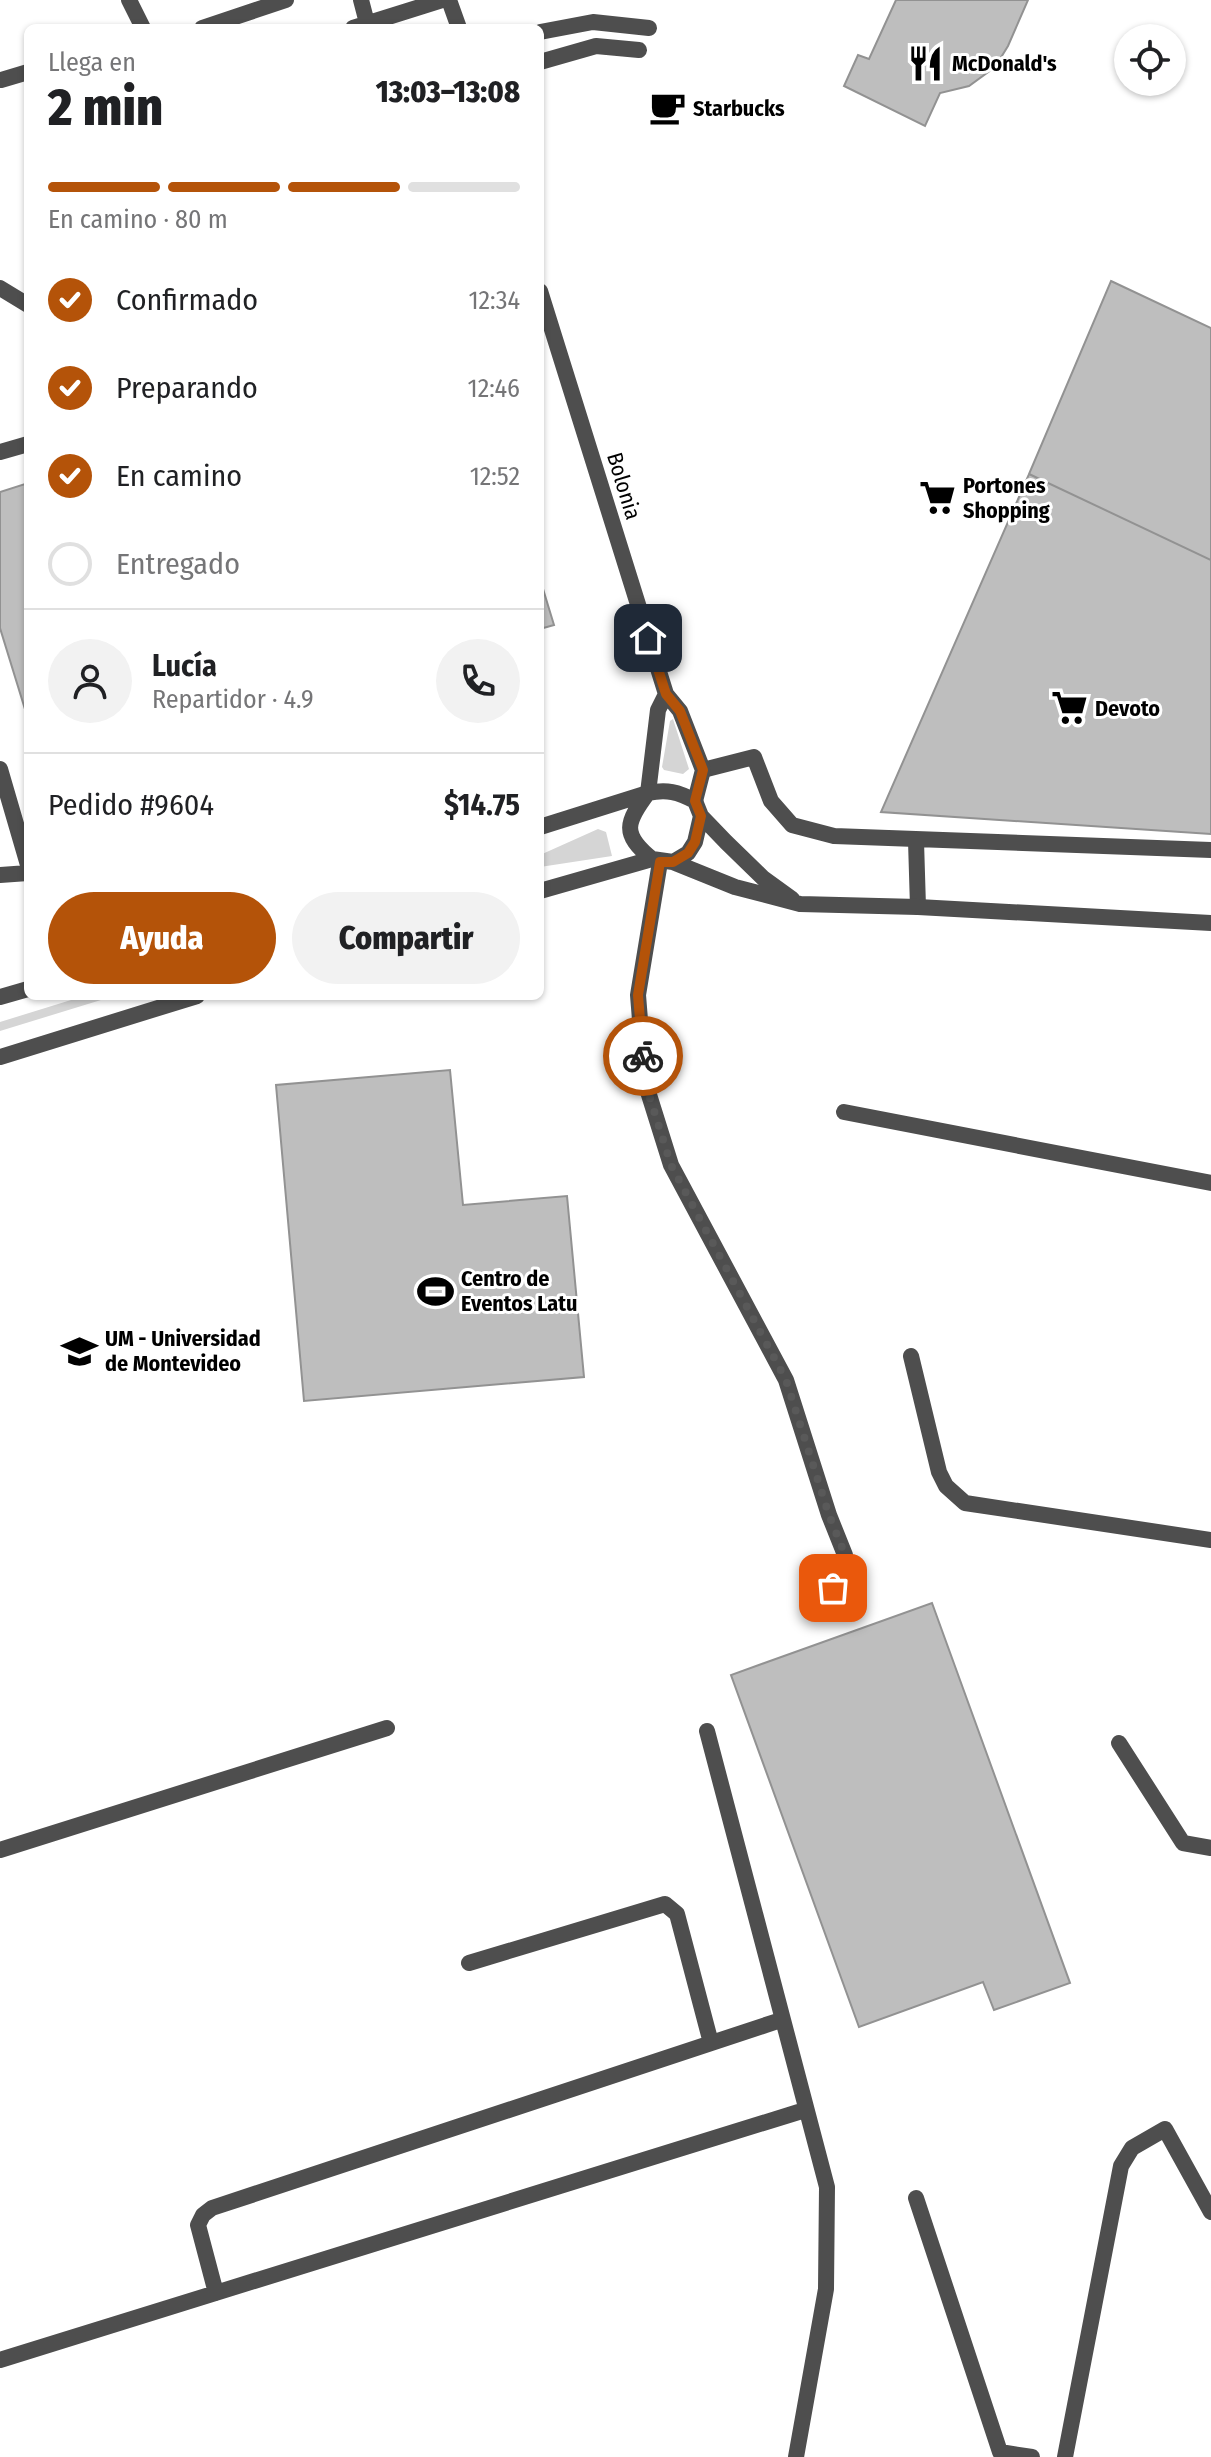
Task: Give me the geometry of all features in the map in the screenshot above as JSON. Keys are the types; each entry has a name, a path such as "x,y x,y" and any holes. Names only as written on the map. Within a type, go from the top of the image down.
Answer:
{"street":[{"path":"129,0 141,24"},
{"path":"214,24 286,0"},
{"path":"360,24 361,0"},
{"path":"366,24 442,0"},
{"path":"449,0 458,24"},
{"path":"544,31 593,22 649,28"},
{"path":"544,61 596,46 639,50"},
{"path":"1,80 24,73"},
{"path":"0,288 24,303"},
{"name":"Bolonia","path":"544,305 666,694 680,711 703,770"},
{"path":"0,452 24,445"},
{"path":"666,694 658,710 648,793 631,815 630,834 639,849 662,861 735,887 800,904 918,907 1211,923"},
{"path":"544,890 688,853 695,842 703,770 754,757 771,801 792,825 834,836 1211,850"},
{"path":"0,769 24,851"},
{"path":"544,826 665,789 698,809 763,878 800,904"},
{"path":"916,841 918,907"},
{"path":"662,861 638,995 645,1082 671,1165 786,1380 845,1555 844,1575 833,1588"},
{"path":"0,875 24,873"},
{"path":"0,997 24,990"},
{"path":"0,1057 184,1000"},
{"path":"844,1112 1211,1183"},
{"path":"911,1356 939,1472 946,1486 965,1503 1211,1540"},
{"path":"0,1850 387,1728"},
{"path":"707,1731 827,2187 826,2289 796,2457"},
{"path":"1119,1743 1183,1843 1211,1848"},
{"path":"469,1963 665,1904 677,1914 711,2043"},
{"path":"216,2293 198,2225 203,2215 212,2208 781,2020"},
{"path":"0,2360 805,2110"},
{"path":"1065,2457 1121,2166 1132,2148 1165,2129 1211,2212"},
{"path":"916,2198 1000,2452 1032,2457"}],"shaded area":[{"path":"673,719 689,769 683,774 662,767 670,721"},
{"path":"598,829 606,832 612,856 544,866 544,853"},
{"path":"71,1000 101,1000 0,1031 0,1022"}],"building":[{"name":"McDonald's","path":"896,0 1028,0 995,67 969,86 940,93 925,126 844,86 858,55 869,59"},
{"path":"1111,281 1211,328 1211,560 1029,474"},
{"name":"Devoto","path":"1029,474 1211,560 1211,834 881,812"},
{"path":"24,484 24,706 0,628 0,492"},
{"path":"544,592 554,625 544,628"},
{"name":"Centro de Eventos Latu","path":"450,1070 463,1205 567,1196 584,1377 304,1401 276,1085"},
{"path":"932,1603 1070,1983 994,2010 983,1982 859,2027 731,1675"}],"way so far":[{"path":"643,1056 645,1082 671,1165 786,1380 845,1555 844,1575 833,1588"}],"place":[{"name":"McDonald's","path":"926,63"},
{"name":"Starbucks","path":"667,108"},
{"name":"Portones Shopping","path":"937,498"},
{"name":"Devoto","path":"1069,708"},
{"name":"Centro de Eventos Latu","path":"435,1291"},
{"name":"UM - Universidad de Montevideo","path":"79,1351"}],"route":[{"path":"643,1056 638,995 660,862 673,862 688,853 695,842 701,816 695,801 703,770 680,711 666,694 648,638"}]}
